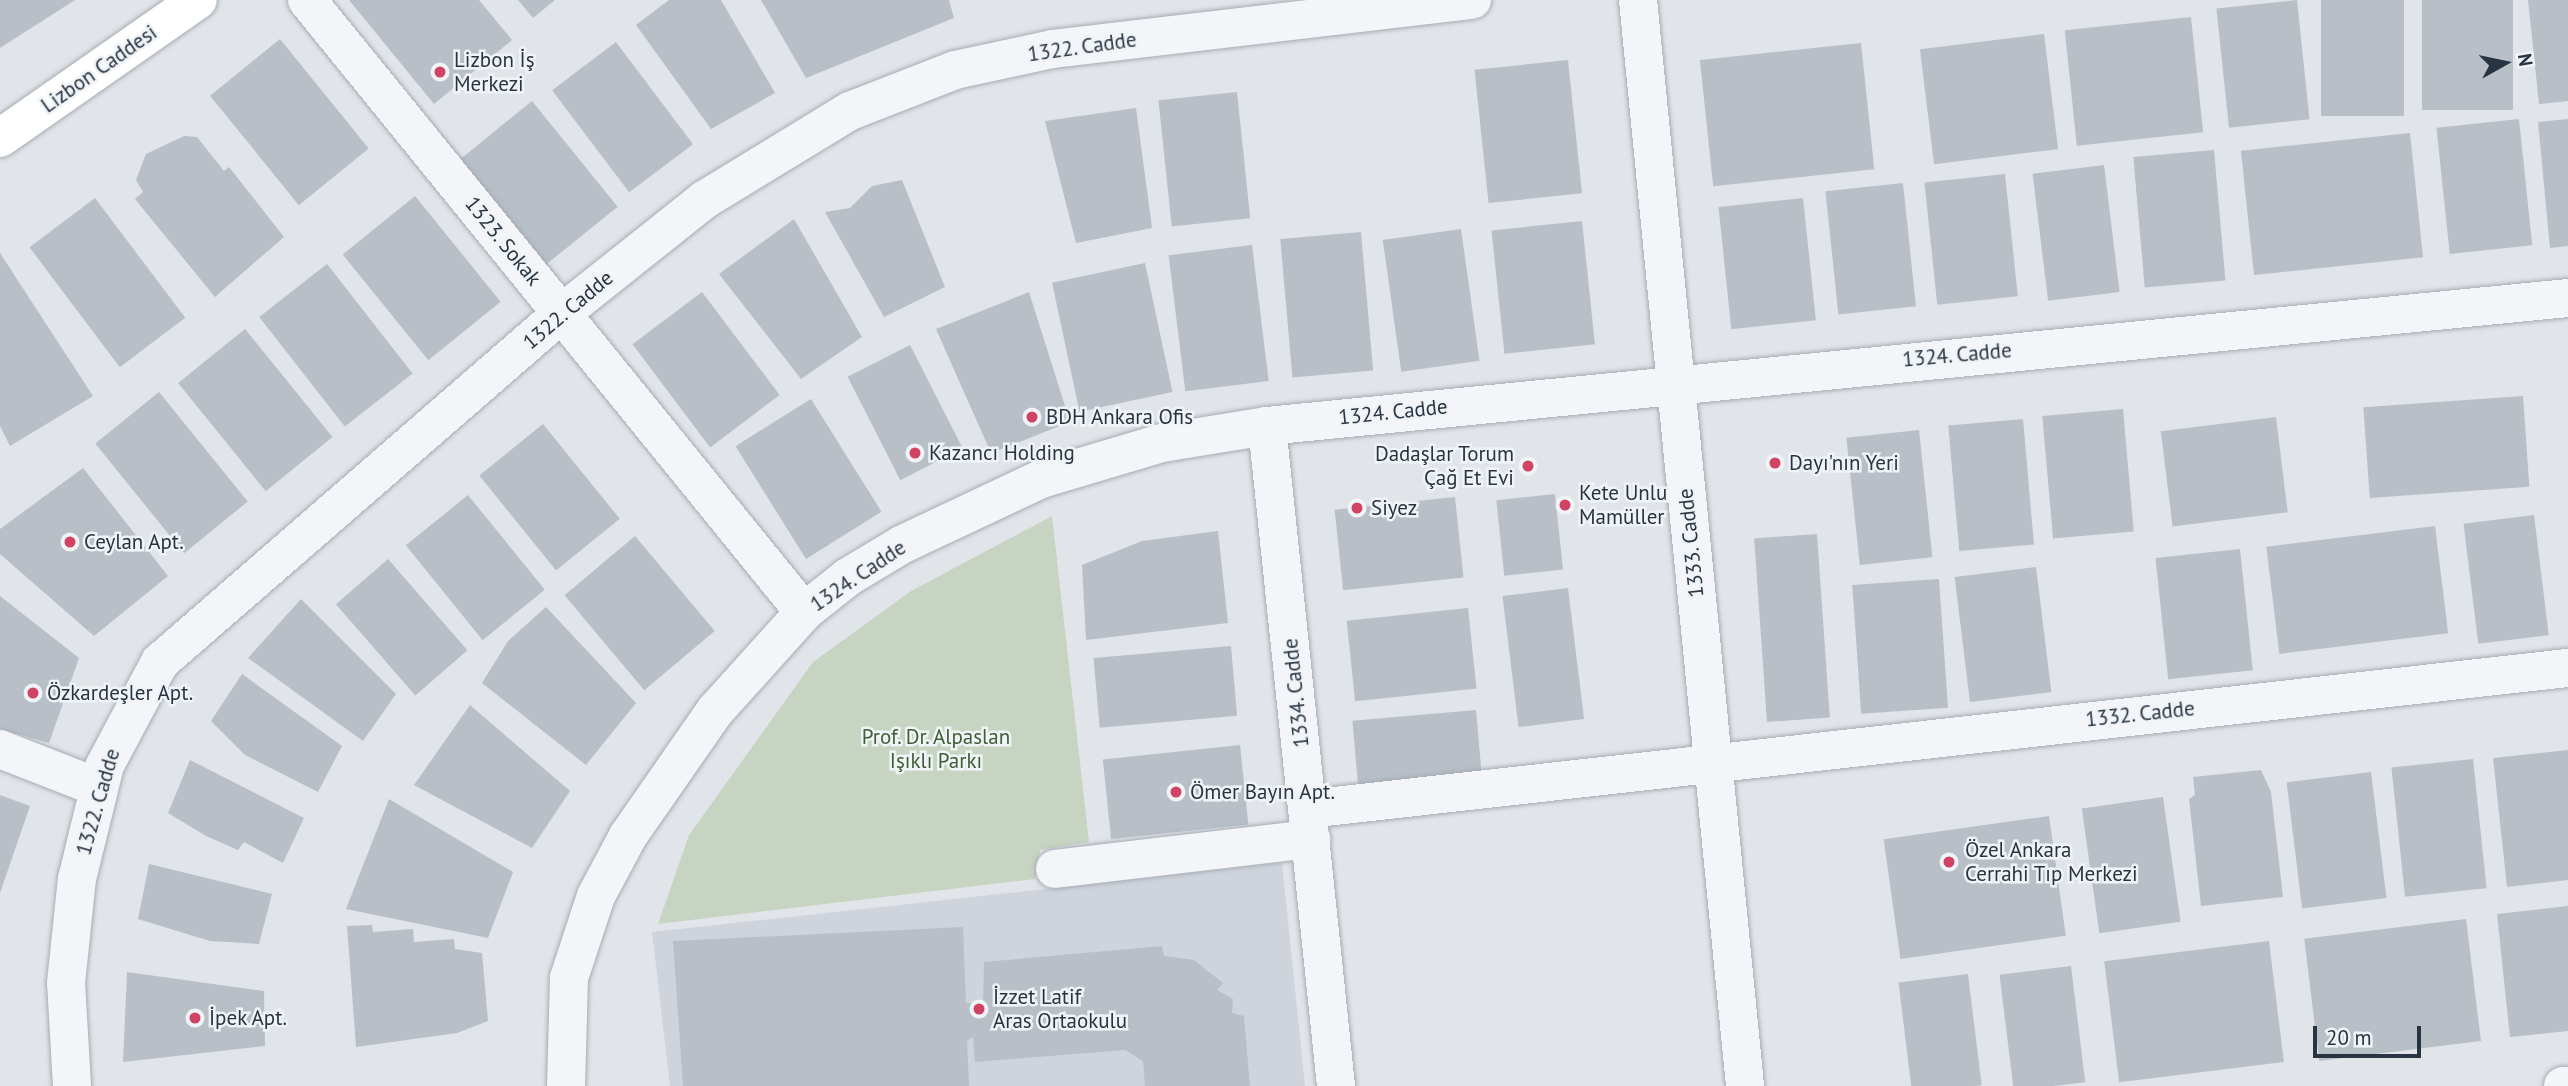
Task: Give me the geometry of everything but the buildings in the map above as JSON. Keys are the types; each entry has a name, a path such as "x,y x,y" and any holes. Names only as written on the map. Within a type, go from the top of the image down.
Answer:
{"main road":[{"name":"Lizbon Caddesi","path":"0,138 198,0"}],"street":[{"name":"1323. Sokak","path":"307,0 804,612"},
{"name":"1322. Cadde","path":"72,1086 68,951 97,787 128,713 177,645 562,313 747,169 850,111 955,70 1054,49 1472,0"},
{"name":"1333. Cadde","path":"1638,0 1745,1086"},
{"name":"1324. Cadde","path":"566,1086 569,978 596,896 628,836 715,711 804,612 903,544 1041,479 1137,449 1268,426 1675,381 2568,298"},
{"name":"1334. Cadde","path":"1268,426 1336,1086"},
{"name":"1332. Cadde","path":"1055,869 1309,824 1713,759 2568,668"},
{"path":"0,748 97,787"}],"shaded area":[{"name":"İzzet Latif Aras Ortaokulu","path":"1282,863 1305,1086 670,1086 652,932"}],"green space":[{"name":"Prof. Dr. Alpaslan Işıklı Parkı","path":"1052,516 1089,842 1040,850 1035,879 658,924 689,835 813,662 911,591"}],"place":[{"name":"Lizbon İş Merkezi","path":"440,72"},
{"name":"BDH Ankara Ofis","path":"1032,417"},
{"name":"Kazancı Holding","path":"915,453"},
{"name":"Dayı'nın Yeri","path":"1775,463"},
{"name":"Dadaşlar Torum Çağ Et Evi","path":"1528,466"},
{"name":"Kete Unlu Mamüller","path":"1565,505"},
{"name":"Siyez","path":"1357,508"},
{"name":"Ceylan Apt.","path":"70,542"},
{"name":"Özkardeşler Apt.","path":"33,693"},
{"name":"Ömer Bayın Apt.","path":"1176,792"},
{"name":"Özel Ankara Cerrahi Tıp Merkezi","path":"1949,862"},
{"name":"İzzet Latif Aras Ortaokulu","path":"979,1009"},
{"name":"İpek Apt.","path":"195,1018"}]}
